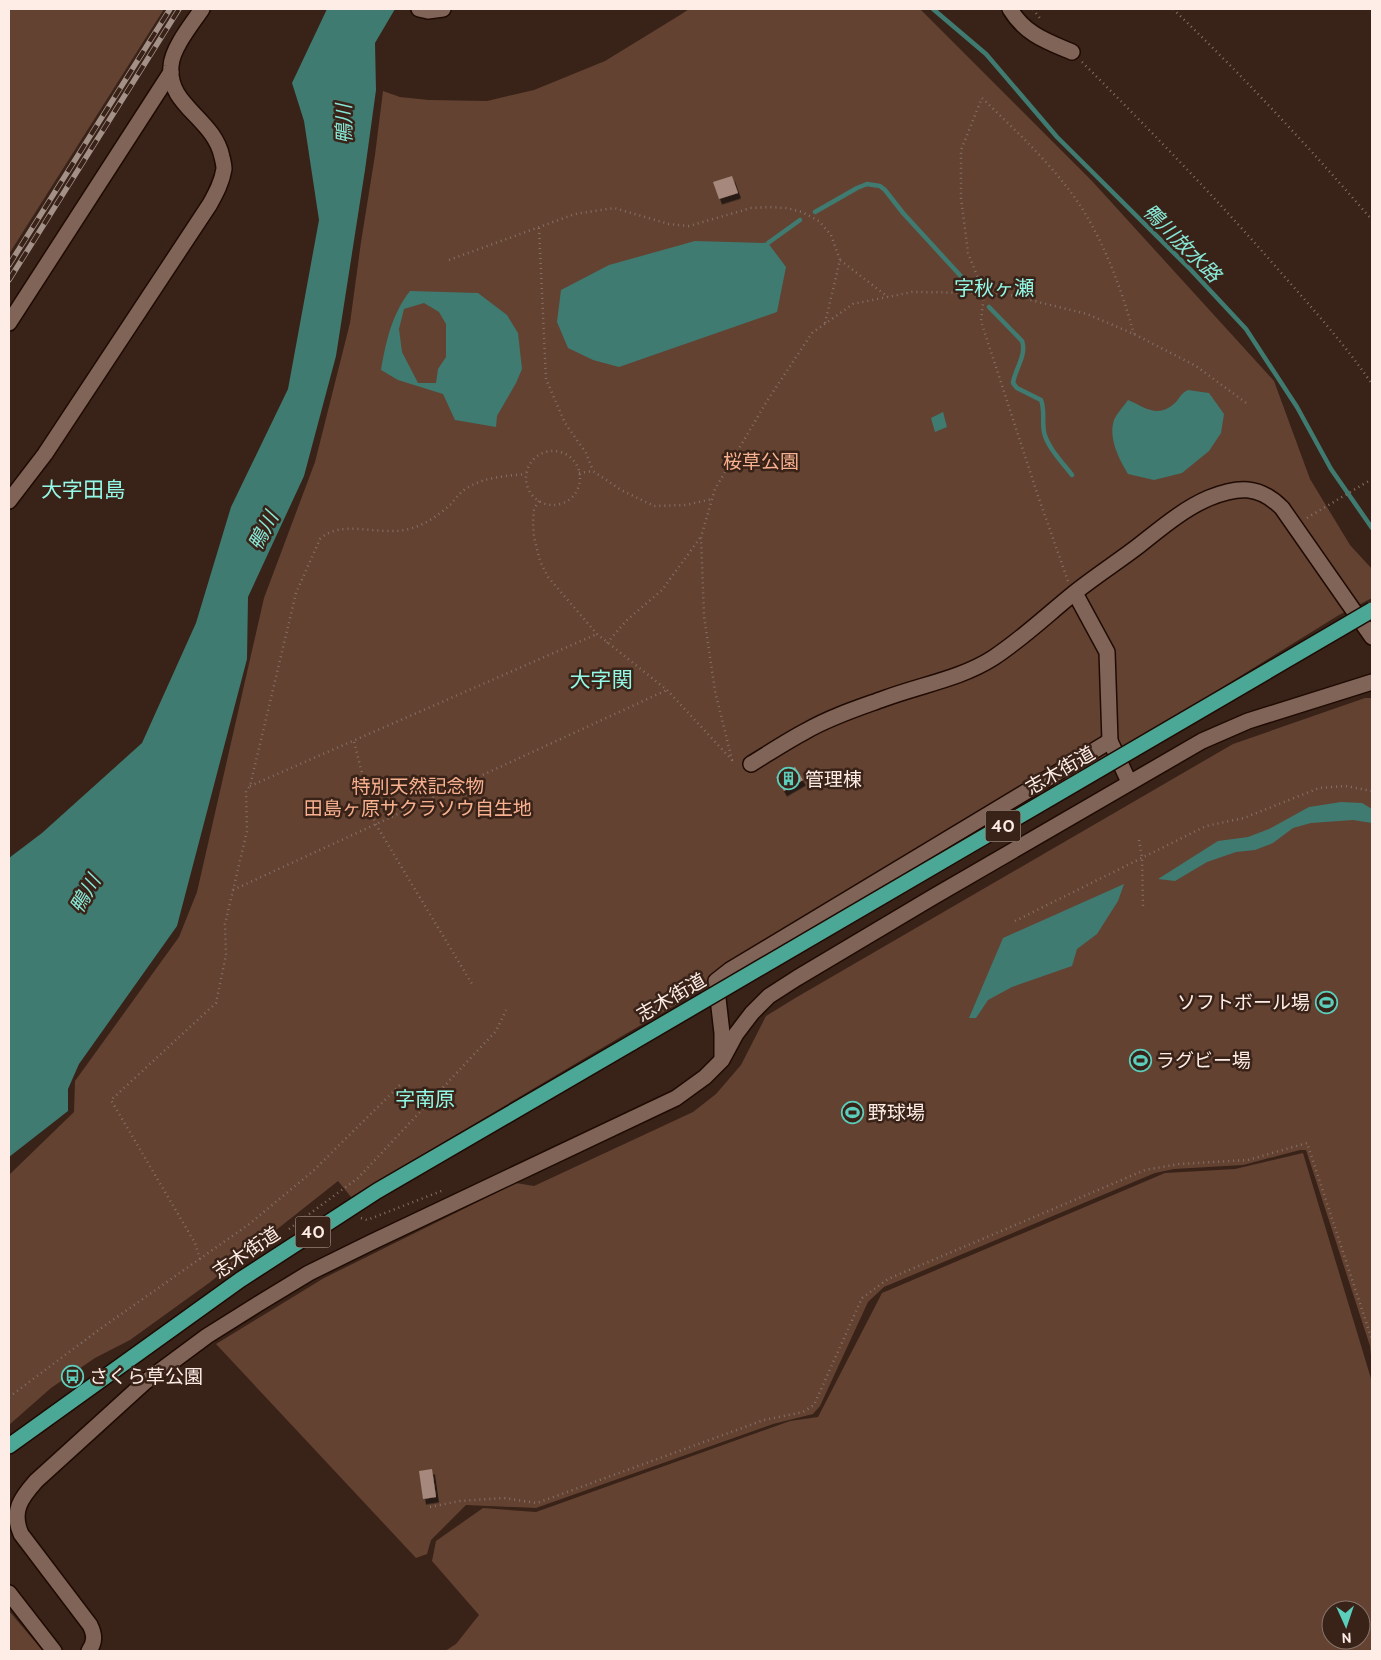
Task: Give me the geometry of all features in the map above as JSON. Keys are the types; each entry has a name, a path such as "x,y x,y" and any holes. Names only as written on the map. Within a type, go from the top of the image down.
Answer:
{"main road":[{"name":"志木街道","path":"9,1446 240,1280 377,1191 1372,610"}],"street":[{"path":"9,501 45,454 220,186 224,167 220,148 211,131 177,94 171,72 174,53 202,9"},
{"path":"419,9 428,11 443,9"},
{"path":"1010,9 1014,16 1036,37 1072,52"},
{"path":"9,324 171,72"},
{"path":"751,764 807,730 824,722 884,698 951,677 986,662 1010,646 1074,593 1170,521 1199,502 1232,490 1251,490 1273,499 1295,525 1372,637"},
{"path":"1074,593 1107,652 1110,741 1129,782"},
{"path":"89,1651 94,1640 94,1634 90,1625 28,1545 17,1526 16,1518 19,1505 36,1481 145,1382 207,1336 309,1274 676,1098 705,1077 722,1060 736,1034 752,1013 769,996 1129,782 1202,741 1248,721 1372,682"},
{"path":"722,1060 722,1033 716,981 738,965 1110,741"},
{"path":"9,1593 54,1651"}],"path":[{"path":"1033,9 1042,22"},
{"path":"1173,9 1209,43 1309,148 1372,220"},
{"path":"1072,52 1141,121 1251,238 1358,363 1372,384"},
{"path":"1074,593 1066,579 981,321 984,293 968,252 961,198 961,150 982,98 1032,148 1067,187 1096,233 1125,304 1134,334"},
{"path":"449,260 575,214 614,208 669,224 689,226 751,208 787,208 802,212 819,221 830,235 840,260 888,297"},
{"path":"539,227 546,379 565,423 586,453 593,472"},
{"path":"825,324 840,260"},
{"path":"539,500 534,509 533,523 540,561 548,577 596,634 667,690 732,760 716,691 704,616 701,537 715,489 767,401 812,334 853,304 912,292 1002,293 1087,314 1134,334 1196,366 1249,405"},
{"path":"552,452 562,453 571,458 577,467 580,477 578,487 573,496 564,503 554,505 544,504 528,490 526,474 533,460 541,454 552,452"},
{"path":"579,473 593,472 621,490 654,506 686,505 712,499"},
{"path":"250,786 296,593 320,539 327,533 347,528 384,532 423,525 436,517 462,491 476,482 526,474"},
{"path":"1295,525 1372,478"},
{"path":"607,643 628,620 662,590 701,537"},
{"path":"200,1259 195,1243 111,1100 216,1003 226,955 225,924 247,831 246,790 250,786 354,742 596,634"},
{"path":"233,890 667,690"},
{"path":"354,742 375,823 472,984"},
{"path":"1015,921 1206,826 1244,818 1319,788 1345,786 1372,791"},
{"path":"1139,840 1142,857 1143,906"},
{"path":"287,1230 358,1178 496,1031 506,1010"},
{"path":"9,1397 100,1329 248,1225 312,1172 401,1084"},
{"path":"430,1507 460,1501 504,1498 537,1503 764,1420 803,1412 814,1405 862,1298 888,1279 1145,1170 1179,1164 1248,1160 1307,1143 1372,1340"},
{"path":"359,1217 367,1220 449,1188"}],"green space":[{"path":"9,9 164,9 9,254"},
{"name":"桜草公園","path":"689,9 920,9 1092,181 1274,381 1310,479 1350,545 1372,569 1372,598 1339,615 1176,716 629,1032 351,1197 338,1181 209,1283 130,1340 95,1358 51,1388 9,1425 9,1175 74,1112 75,1081 179,937 197,892 264,598 315,462 350,323 383,91 400,97 429,100 487,101 534,90 605,61"},
{"path":"1365,698 1372,698 1372,1367 1370,1346 1306,1150 1243,1165 1174,1169 1155,1173 884,1287 868,1302 820,1406 813,1414 773,1424 536,1508 466,1505 431,1540 427,1554 416,1558 216,1344 324,1278 516,1183 534,1186 693,1112 716,1094 741,1065 766,1016 1233,744"},
{"path":"1303,1153 1372,1382 1372,1651 445,1651 456,1644 479,1615 432,1561 436,1541 483,1508 536,1512 790,1421 818,1417 882,1293 1165,1173 1235,1169"},
{"path":"9,1611 43,1651 9,1651"}],"water":[{"name":"鴨川","path":"327,9 395,9 375,43 376,90 336,356 304,476 248,597 247,659 177,926 79,1064 68,1089 68,1111 9,1157 9,858 42,833 142,743 196,623 231,507 288,389 319,220 304,121 292,83"},
{"path":"695,241 768,243 786,267 777,312 619,367 593,360 568,348 557,322 561,290 609,265"},
{"path":"410,291 478,293 507,315 518,333 522,369 497,416 496,427 455,420 443,394 398,380 381,370 394,318","holes":["424,303 439,312 446,324 446,357 438,369 436,383 418,383 402,352 399,329 404,309"]},
{"path":"1188,390 1209,393 1224,414 1221,433 1209,451 1182,473 1154,480 1128,474 1113,441 1114,420 1119,412 1128,400 1151,410 1157,411 1169,408"},
{"path":"943,412 947,427 935,432 931,418"},
{"path":"1341,802 1362,803 1372,809 1372,823 1353,820 1311,823 1293,828 1273,843 1255,850 1236,852 1207,862 1175,881 1158,879 1218,841 1248,837 1269,829 1309,807"},
{"path":"1124,884 1118,901 1097,934 1077,949 1072,966 1012,987 988,1000 976,1018 969,1018 1003,938"}],"building":[{"path":"732,176 738,193 719,199 713,182"},
{"name":"管理棟","path":"795,767 803,780 784,791 776,777"},
{"path":"432,1469 436,1497 423,1499 419,1471"}],"waterway":[{"name":"鴨川放水路","path":"933,9 986,54 1057,137 1191,270 1246,329 1297,407 1331,469 1372,528"},
{"path":"815,212 857,188 867,184 880,186 969,285"},
{"path":"768,243 800,220"},
{"path":"989,307 1022,341 1022,357 1013,383 1017,388 1041,400 1043,428 1046,438 1072,475"}],"railway":[{"path":"9,265 170,9"},
{"path":"9,280 179,9"}],"place":[{"name":"管理棟","path":"789,779"},
{"name":"ソフトボール場","path":"1326,1002"},
{"name":"ラグビー場","path":"1140,1060"},
{"name":"野球場","path":"852,1112"},
{"name":"さくら草公園","path":"73,1376"}],"district":[{"name":"字秋ヶ瀬","path":"994,288"},
{"name":"大字田島","path":"83,490"},
{"name":"大字関","path":"601,680"},
{"name":"字南原","path":"425,1099"}],"park label":[{"name":"特別天然記念物 田島ヶ原サクラソウ自生地","path":"418,797"}]}
